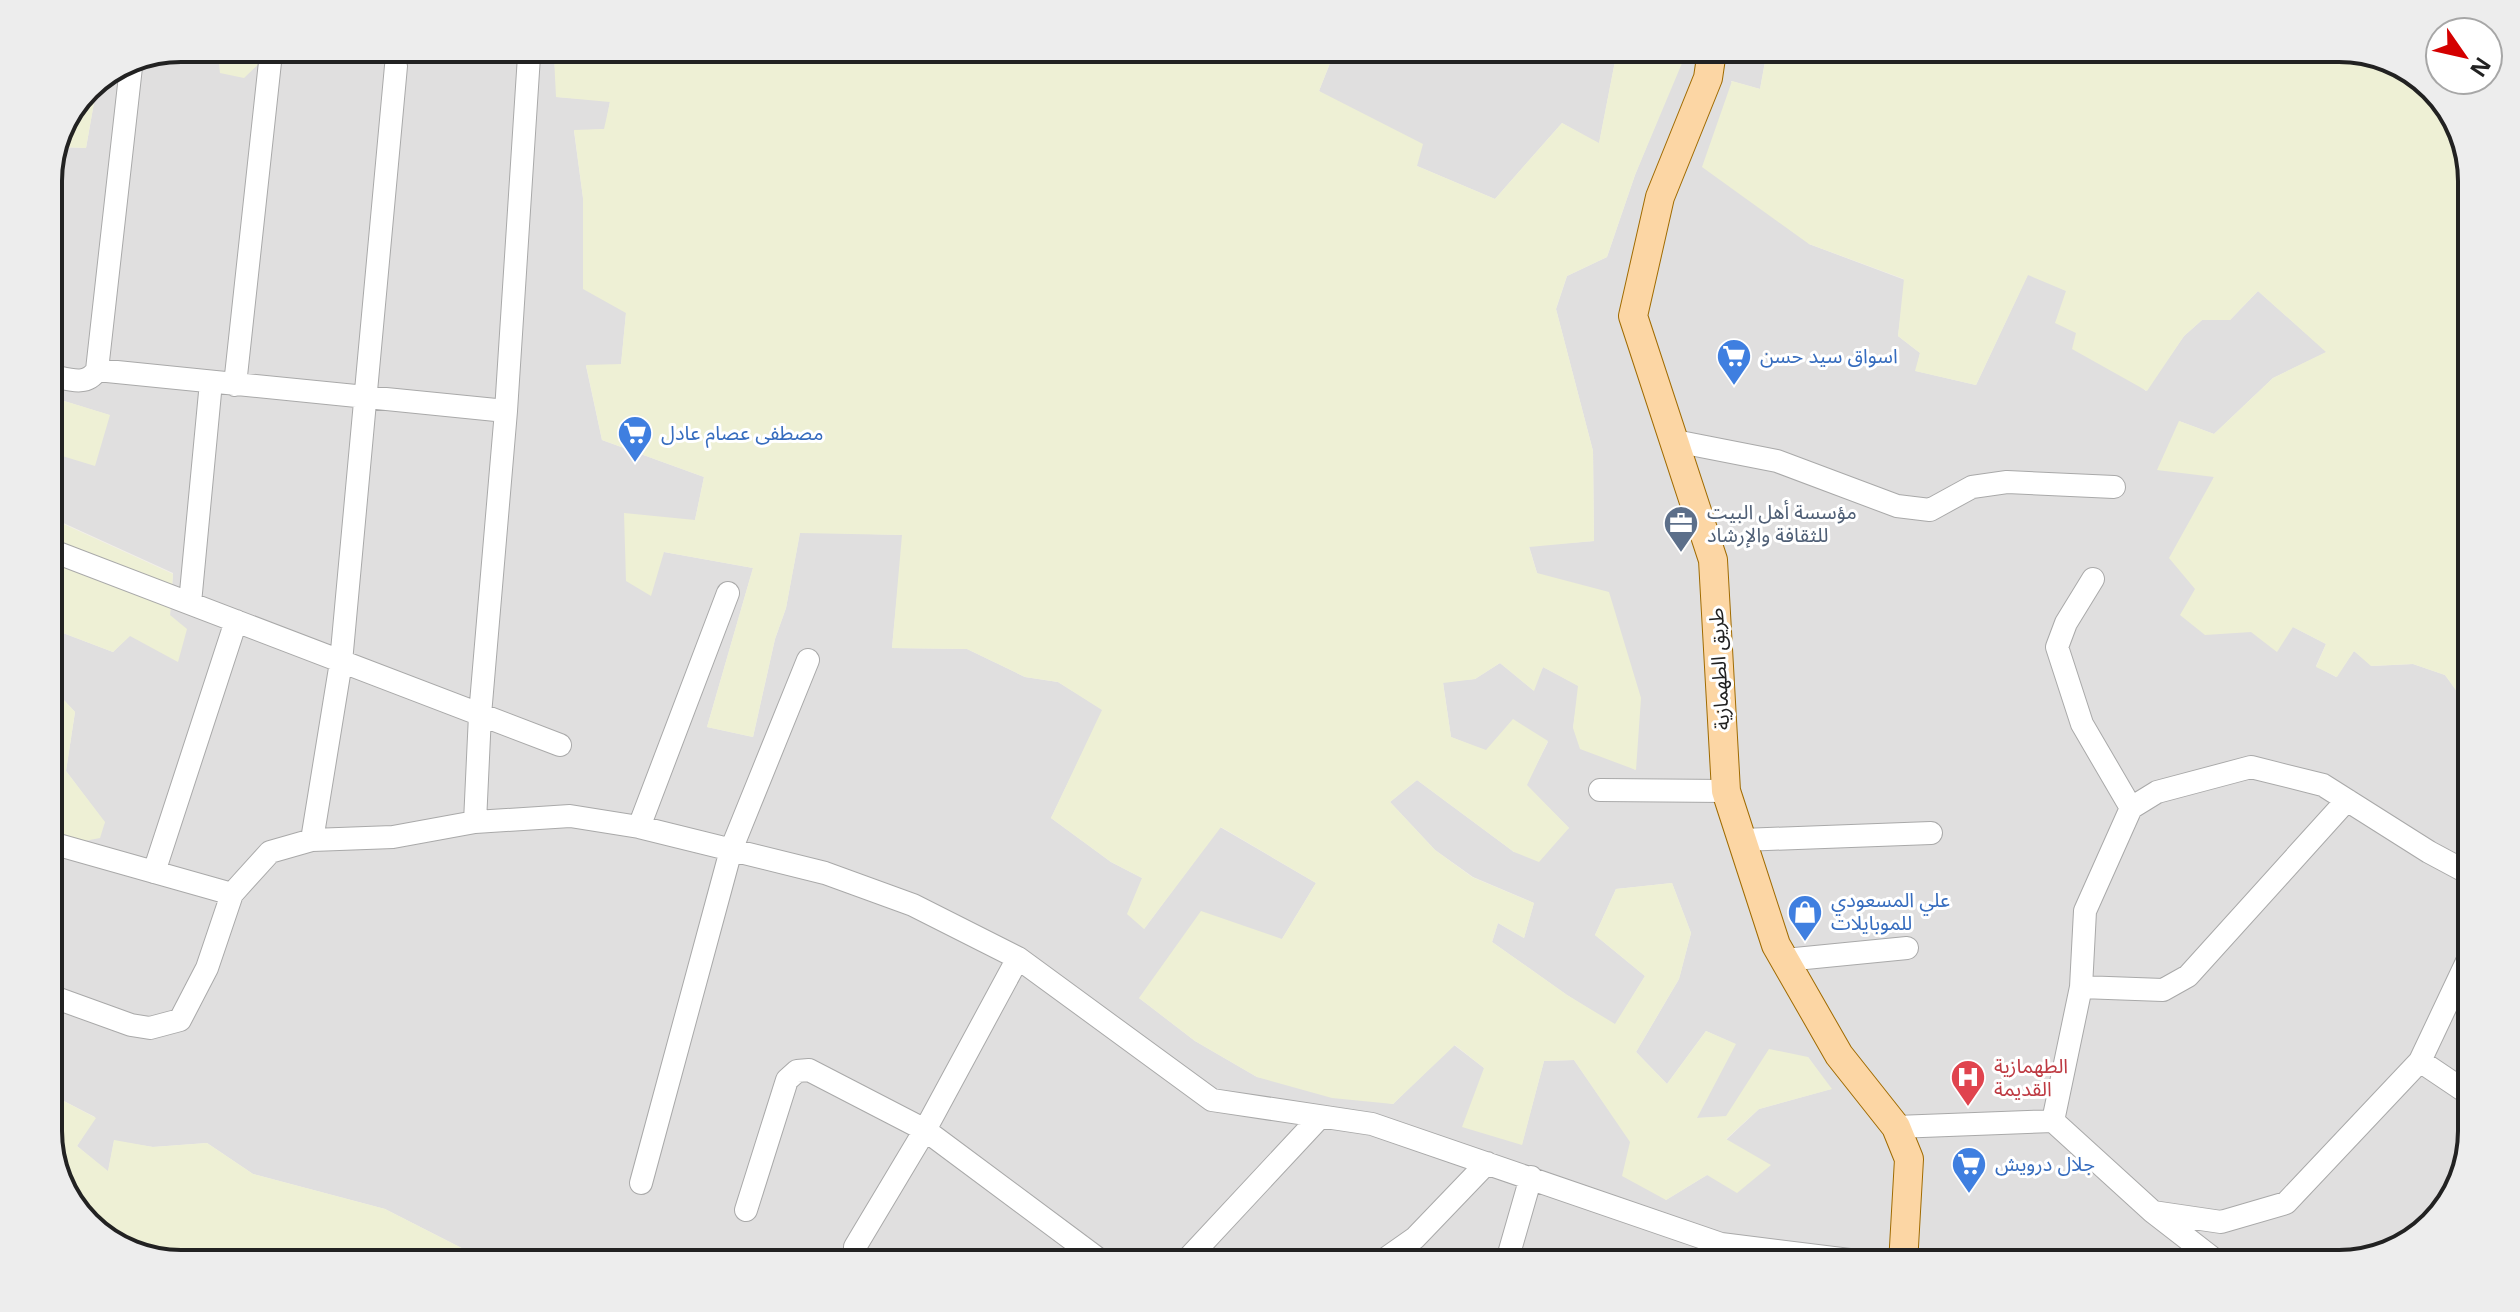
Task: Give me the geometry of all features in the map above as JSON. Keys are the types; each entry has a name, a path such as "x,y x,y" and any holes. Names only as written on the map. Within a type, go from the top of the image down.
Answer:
{"main road":[{"name":"طريق الطهمازية","path":"1710,62 1708,78 1660,197 1633,316 1713,560 1726,791 1776,945 1839,1055 1896,1127 1909,1159 1904,1250"}],"street":[{"path":"235,385 270,62"},
{"path":"475,822 480,715 506,411 529,62"},
{"path":"312,840 341,662 396,66"},
{"path":"62,378 84,382 92,378 97,370 130,74"},
{"path":"97,370 506,411"},
{"path":"190,603 211,382"},
{"path":"1675,441 1777,461 1897,506 1930,510 1972,487 2007,482 2114,487"},
{"path":"62,555 560,745"},
{"path":"2093,579 2066,623 2057,647 2082,724 2131,808"},
{"path":"639,827 728,593"},
{"path":"154,872 236,621"},
{"path":"641,1183 731,850 808,660"},
{"path":"2053,1121 2081,987 2085,911 2131,808 2157,792 2251,767 2323,785 2458,868"},
{"path":"1600,790 1726,791"},
{"path":"2081,987 2163,990 2188,976 2347,800"},
{"path":"62,1000 131,1025 150,1028 180,1020 207,968 232,894 270,852 312,840 393,837 475,822 570,816 639,827 825,873 898,900 1018,958 1212,1100 1372,1124 1721,1244 1769,1250"},
{"path":"1742,840 1931,833"},
{"path":"62,846 232,894"},
{"path":"1785,960 1907,948"},
{"path":"855,1247 925,1130 1018,958"},
{"path":"2153,1212 2221,1222 2286,1203 2420,1061 2458,981"},
{"path":"2420,1061 2458,1087"},
{"path":"746,1210 787,1080 797,1071 809,1070 925,1130 1086,1250"},
{"path":"1196,1250 1320,1117"},
{"path":"1896,1127 2053,1121 2153,1212 2202,1250"},
{"path":"1398,1250 1415,1238 1487,1163"},
{"path":"1510,1250 1531,1177"}],"shaded area":[{"path":"219,62 220,72 251,62 554,62 557,97 610,101 605,129 574,131 583,198 626,313 621,365 586,366 602,440 704,477 695,520 664,552 753,568 707,727 753,737 775,639 786,608 800,532 903,535 892,648 967,649 1025,677 1058,682 1103,710 1051,818 1111,862 1142,878 1144,929 1220,827 1316,883 1282,939 1139,998 1195,1041 1257,1077 1393,1104 1454,1045 1484,1068 1522,1144 1544,1061 1574,1060 1631,1142 1666,1200 1707,1175 1726,1140 1759,1109 1831,1089 1808,1057 1726,1117 1696,1118 1735,1044 1706,1031 1667,1084 1636,1052 1679,979 1691,933 1672,883 1616,889 1595,935 1645,976 1615,1025 1492,942 1498,923 1524,938 1534,903 1473,877 1435,850 1390,802 1417,780 1514,852 1569,828 1526,785 1548,742 1486,751 1451,737 1443,682 1475,679 1500,663 1533,690 1543,667 1579,686 1573,728 1635,770 1537,573 1529,546 1594,541 1593,451 1556,309 1567,276 1607,257 1635,175 1681,62 1765,62 1760,89 1731,81 1809,244 1905,280 1898,336 1920,353 1916,371 1976,385 2028,274 2067,291 2076,333 2146,391 2184,336 2202,320 2230,320 2258,291 2327,352 2273,378 2214,434 2179,421 2214,477 2200,507 2237,632 2293,627 2326,644 2316,666 2336,677 2354,651 2372,666 2413,664 2445,675 2458,693 2457,1147 2446,1184 2418,1221 2385,1241 2339,1250 466,1250 385,1209 253,1174 207,1143 153,1147 114,1141 108,1172 77,1146 95,1117 62,1100 62,842 105,823 66,771 75,712 62,698 62,635 113,652 129,636 170,615 173,573 62,522 62,452 109,415 62,400 62,173 67,147 86,148 97,97 135,71 158,64"},
{"path":"1330,62 1615,62 1599,144 1562,123 1495,199 1417,166 1319,91"}],"green space":[{"path":"219,62 261,62 244,78 220,73"},
{"path":"554,62 1330,62 1319,91 1423,144 1417,166 1495,199 1562,123 1599,143 1615,62 1682,62 1635,175 1607,257 1567,276 1556,309 1593,451 1594,541 1529,547 1537,573 1609,592 1641,698 1636,770 1580,749 1573,728 1578,686 1543,667 1534,691 1500,663 1475,679 1443,683 1451,737 1486,750 1513,719 1548,741 1527,785 1569,828 1539,862 1514,852 1417,780 1390,802 1435,850 1472,877 1534,903 1524,938 1498,923 1492,942 1567,995 1615,1024 1645,976 1595,935 1616,889 1672,883 1691,933 1679,979 1636,1052 1667,1084 1706,1031 1736,1044 1697,1118 1726,1116 1769,1049 1808,1057 1832,1089 1759,1109 1726,1139 1771,1165 1737,1193 1707,1175 1666,1200 1622,1176 1630,1142 1574,1060 1544,1061 1522,1145 1462,1127 1484,1068 1455,1045 1393,1104 1332,1098 1257,1077 1195,1041 1139,998 1201,911 1282,939 1316,883 1221,827 1144,929 1127,914 1142,878 1111,862 1051,818 1102,710 1058,682 1025,677 967,649 892,648 902,535 800,533 786,608 775,639 753,737 707,727 753,568 664,552 651,596 626,581 624,513 695,520 704,477 602,440 586,365 621,364 626,313 583,289 583,198 574,130 604,129 610,102 556,97"},
{"path":"1765,62 2339,62 2370,66 2392,74 2418,91 2446,128 2458,173 2458,693 2445,675 2413,664 2371,666 2354,651 2337,677 2316,667 2326,644 2293,627 2277,652 2251,632 2205,635 2180,615 2195,589 2169,558 2214,477 2157,470 2179,421 2214,434 2273,378 2326,352 2258,291 2230,320 2202,320 2184,336 2147,391 2072,349 2076,333 2055,323 2066,291 2028,275 1976,385 1915,371 1920,353 1898,336 1904,279 1809,244 1702,167 1732,81 1760,89"},
{"path":"94,100 86,148 67,147 74,128"},
{"path":"62,400 110,415 95,466 62,456"},
{"path":"62,523 173,574 170,615 187,629 178,662 130,636 113,652 63,633"},
{"path":"62,698 75,712 66,771 105,822 100,838 62,845"},
{"path":"62,1100 96,1118 77,1146 108,1171 114,1140 153,1147 207,1143 253,1174 385,1209 466,1250 181,1250 143,1244 102,1221 74,1184 64,1154"}],"place":[{"name":"اسواق سيد حسن","path":"1734,387"},
{"name":"مصطفى عصام عادل","path":"635,464"},
{"name":"مؤسسة أهل البيت للثقافة والإرشاد","path":"1681,554"},
{"name":"علي المسعودي للموبايلات","path":"1805,943"},
{"name":"الطهمازية القديمة","path":"1968,1108"},
{"name":"جلال درويش","path":"1969,1195"}]}
